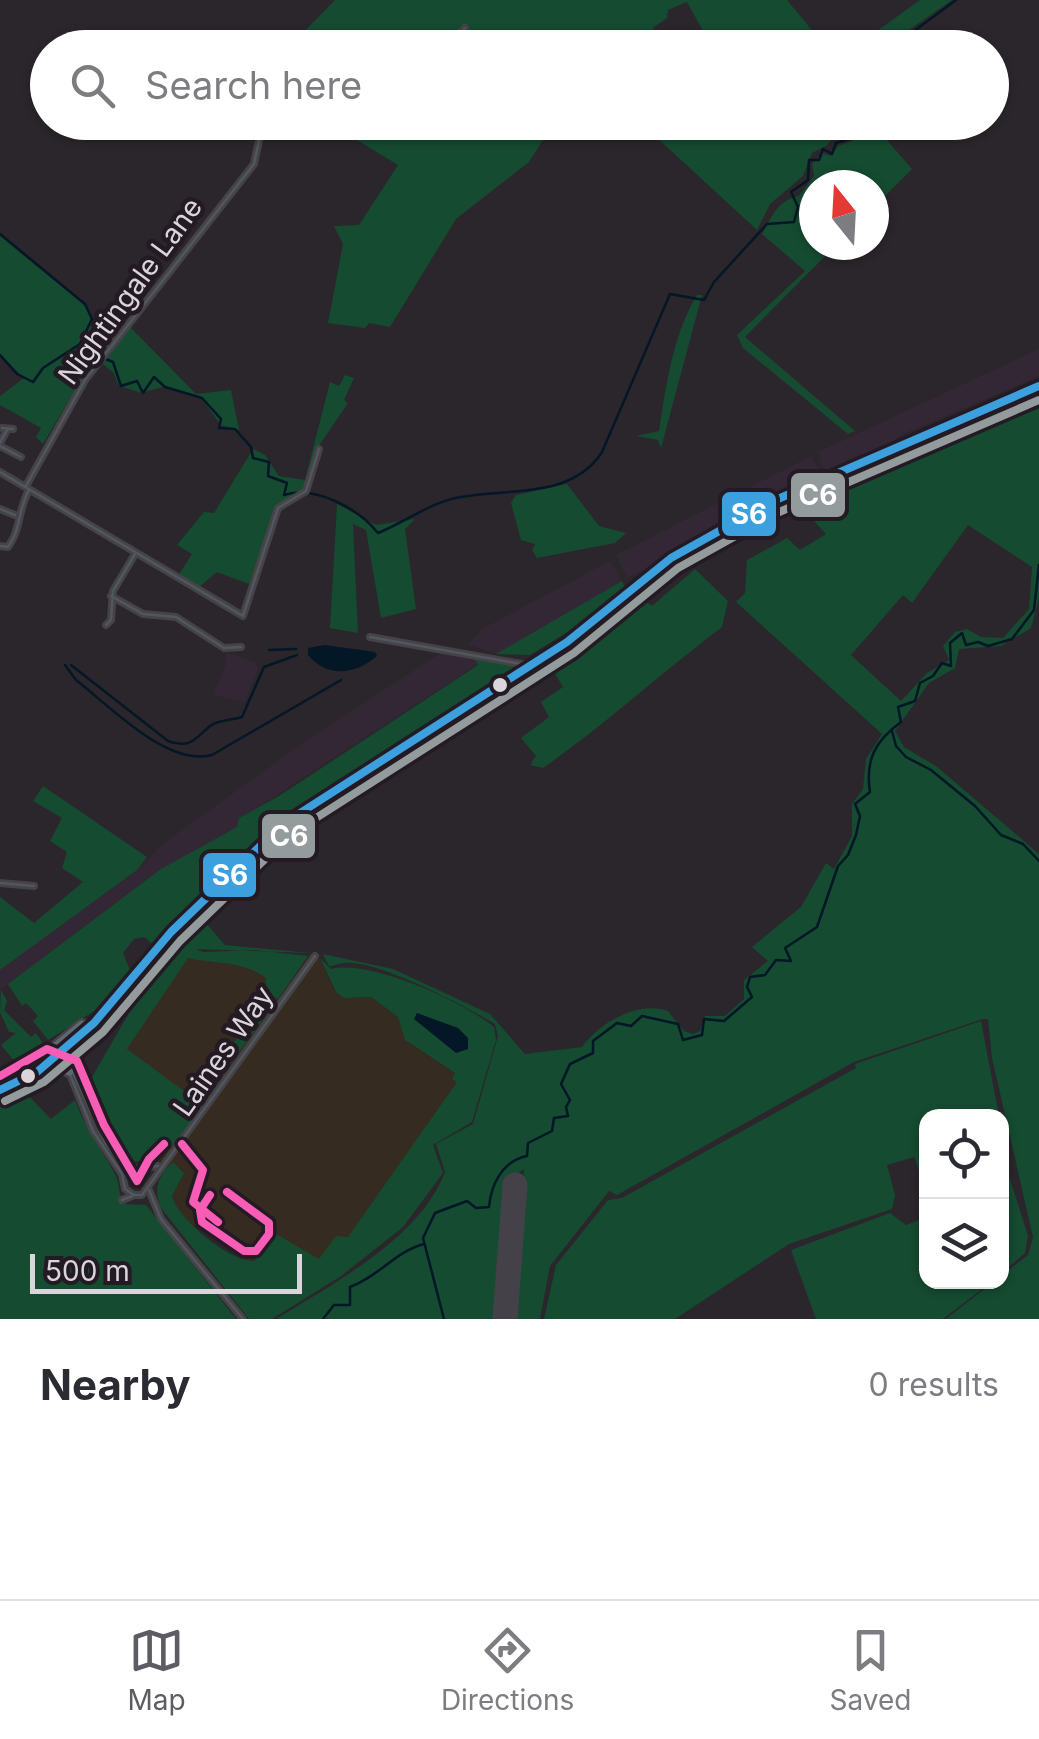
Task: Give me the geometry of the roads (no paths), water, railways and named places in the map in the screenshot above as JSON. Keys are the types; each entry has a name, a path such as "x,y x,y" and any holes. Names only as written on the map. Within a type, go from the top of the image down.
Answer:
{"highway":[{"path":"1,1089 55,1055 90,1026 171,932 283,824 592,624 688,547 771,502 1039,386"},
{"path":"55,1055 69,1071"}],"street":[{"name":"Nightingale Lane","path":"0,546 8,546 13,540 17,514 28,487 85,380 204,222 251,168 258,140"},
{"path":"13,430 4,429 0,444 19,456 14,460"},
{"path":"0,472 243,616 278,508 305,492 319,448"},
{"path":"0,509 17,514"},
{"path":"106,625 111,620 111,596 136,553"},
{"path":"111,596 143,614 176,616 224,648 241,647"},
{"path":"370,638 512,659 528,666"},
{"path":"0,883 34,886"},
{"name":"Laines Way","path":"150,1180 190,1134 316,956"},
{"path":"55,1055 76,1073 105,1142 120,1162 132,1169 159,1166"},
{"path":"69,1071 93,1131 124,1178 122,1198 149,1189"},
{"path":"124,1178 132,1169"},
{"path":"143,1170 150,1180 153,1205"},
{"path":"125,1188 134,1196"},
{"path":"140,1195 153,1205 243,1319"}],"water":[{"path":"325,645 375,652 377,656 360,667 333,671 308,655 308,648"},
{"path":"417,1013 458,1028 468,1038 468,1049 456,1053 414,1019"}],"waterway":[{"path":"915,30 956,0"},
{"path":"85,339 98,356 113,362 121,386 137,381 143,393 154,377 165,387 202,398 221,419 219,428 235,429 251,447 253,458 269,462 268,476 287,483 284,495 309,493 336,501 378,533 450,500 557,485 589,467 602,452 670,294 704,300 714,282 767,224 794,222 798,207 791,192 808,180 809,160 819,160 823,149 832,154 836,143 846,140"},
{"path":"0,234 85,304 92,319 80,344 43,368 33,382 17,374 0,355"},
{"path":"444,1319 423,1238 435,1213 467,1201 476,1208 489,1207 492,1190 505,1169 527,1156 528,1143 552,1131 554,1118 568,1116 566,1107 570,1100 561,1084 570,1064 593,1053 593,1041 617,1023 631,1026 642,1016 678,1024 683,1040 702,1035 704,1019 724,1021 752,997 747,987 750,977 765,975 776,960 791,961 785,948 817,927 838,866 848,855 860,816 855,804 870,792 871,761 884,736 901,722 898,707 915,701 920,683 933,676 942,663 951,666 950,643 962,633 966,645 978,642 988,646 1012,639 1034,610 1039,565"},
{"path":"269,650 296,649"},
{"path":"71,665 168,741 182,744 213,724 242,717 264,667 297,655"},
{"path":"65,665 76,680 140,732 177,752 195,756 212,755 341,680"},
{"path":"892,731 896,746 906,757 931,770 975,806 1001,835 1023,844 1039,861"},
{"path":"323,1319 334,1305 350,1305 350,1287 424,1244"}]}
